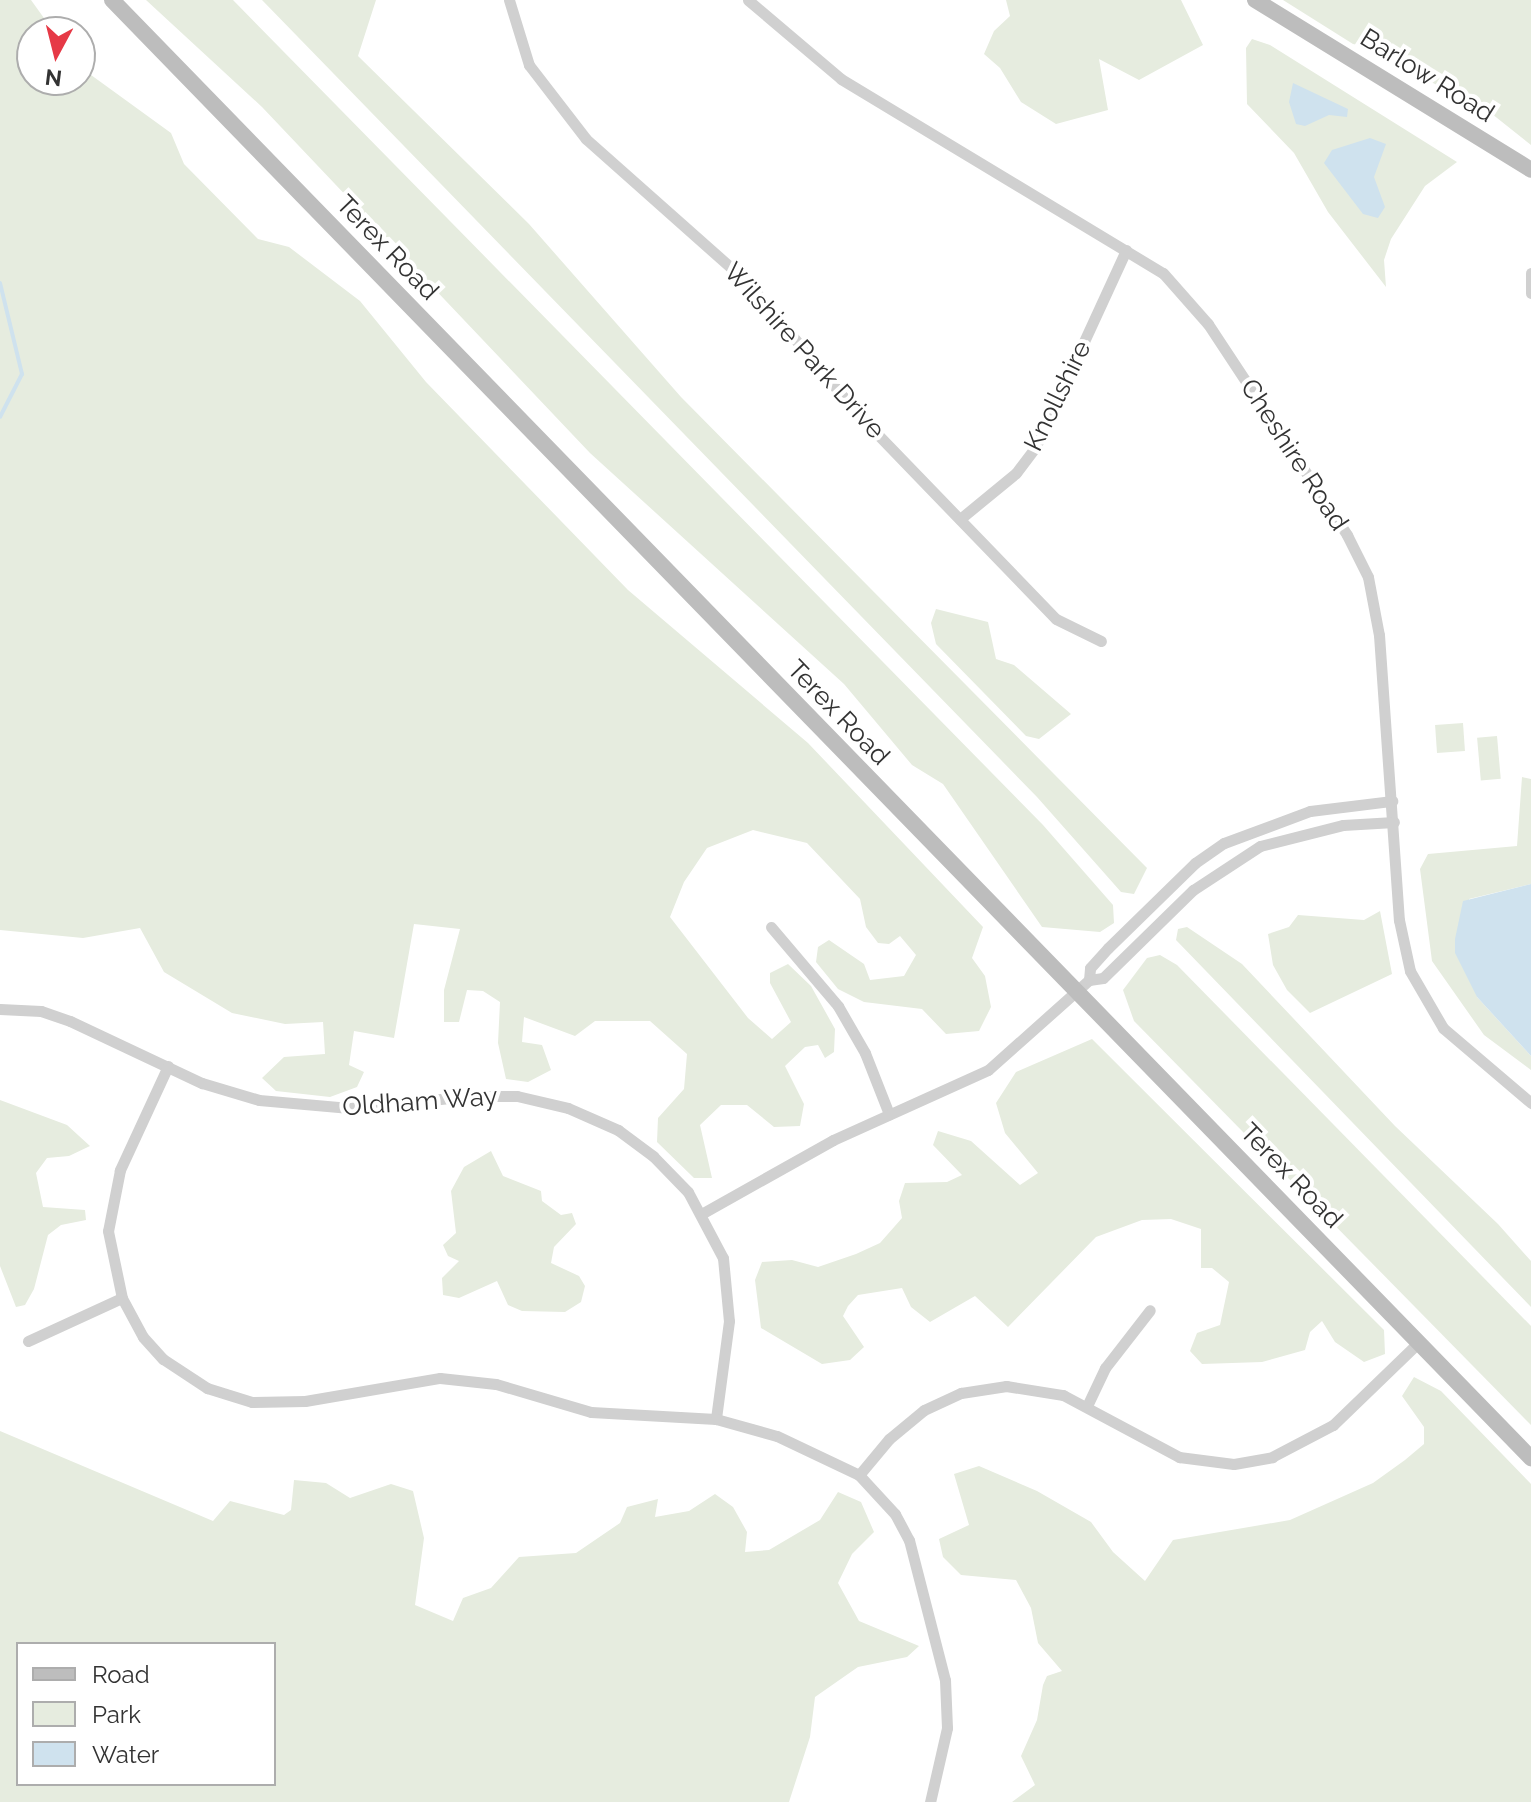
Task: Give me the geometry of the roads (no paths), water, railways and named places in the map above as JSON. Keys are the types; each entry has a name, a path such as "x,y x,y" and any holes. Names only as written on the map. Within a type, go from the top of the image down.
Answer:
{"main road":[{"name":"Terex Road","path":"112,0 1531,1458"},
{"name":"Barlow Road","path":"1255,0 1531,170"}],"street":[{"name":"Wilshire Park Drive","path":"509,0 518,41 552,101 616,169 747,282 857,413 1056,619 1101,641"},
{"name":"Cheshire Road","path":"748,0 841,79 1163,273 1195,306 1361,562 1379,635 1399,920 1420,995 1470,1056 1531,1103"},
{"name":"Knollshire","path":"960,519 1016,473 1035,448 1126,250"},
{"path":"1531,273 1531,293"},
{"path":"1089,980 1090,968 1180,877 1224,843 1253,829 1310,811 1392,801"},
{"path":"703,1213 889,1114 954,1089 988,1070 1089,980 1103,978 1193,890 1260,846 1343,825 1394,822"},
{"path":"1253,829 1260,846"},
{"path":"1180,877 1193,890"},
{"path":"771,927 838,1006 865,1053 889,1114"},
{"name":"Oldham Way","path":"0,1009 41,1011 70,1021 243,1096 323,1108 491,1095 542,1101 594,1118 637,1143 672,1174 703,1213 728,1282 716,1419"},
{"path":"168,1066 112,1194 108,1246 122,1298 143,1337 163,1359 207,1388 252,1402 305,1401 440,1378 496,1384 591,1412 716,1419 777,1436 859,1475 895,1514 909,1540 945,1680 946,1738 930,1802"},
{"path":"28,1341 122,1298"},
{"path":"1087,1406 1105,1368 1150,1310"},
{"path":"859,1475 907,1422 961,1393 1028,1387 1087,1406 1141,1441 1179,1457 1214,1463 1252,1462 1291,1450 1333,1425 1418,1343"}],"water":[{"path":"1293,83 1348,109 1347,117 1329,115 1305,126 1296,124 1289,102"},
{"path":"1370,138 1386,144 1374,177 1385,207 1378,218 1363,214 1324,163 1332,150"},
{"path":"1531,884 1531,1056 1477,997 1455,953 1455,939 1463,901"}],"waterway":[{"path":"0,283 22,374 0,417"}]}
